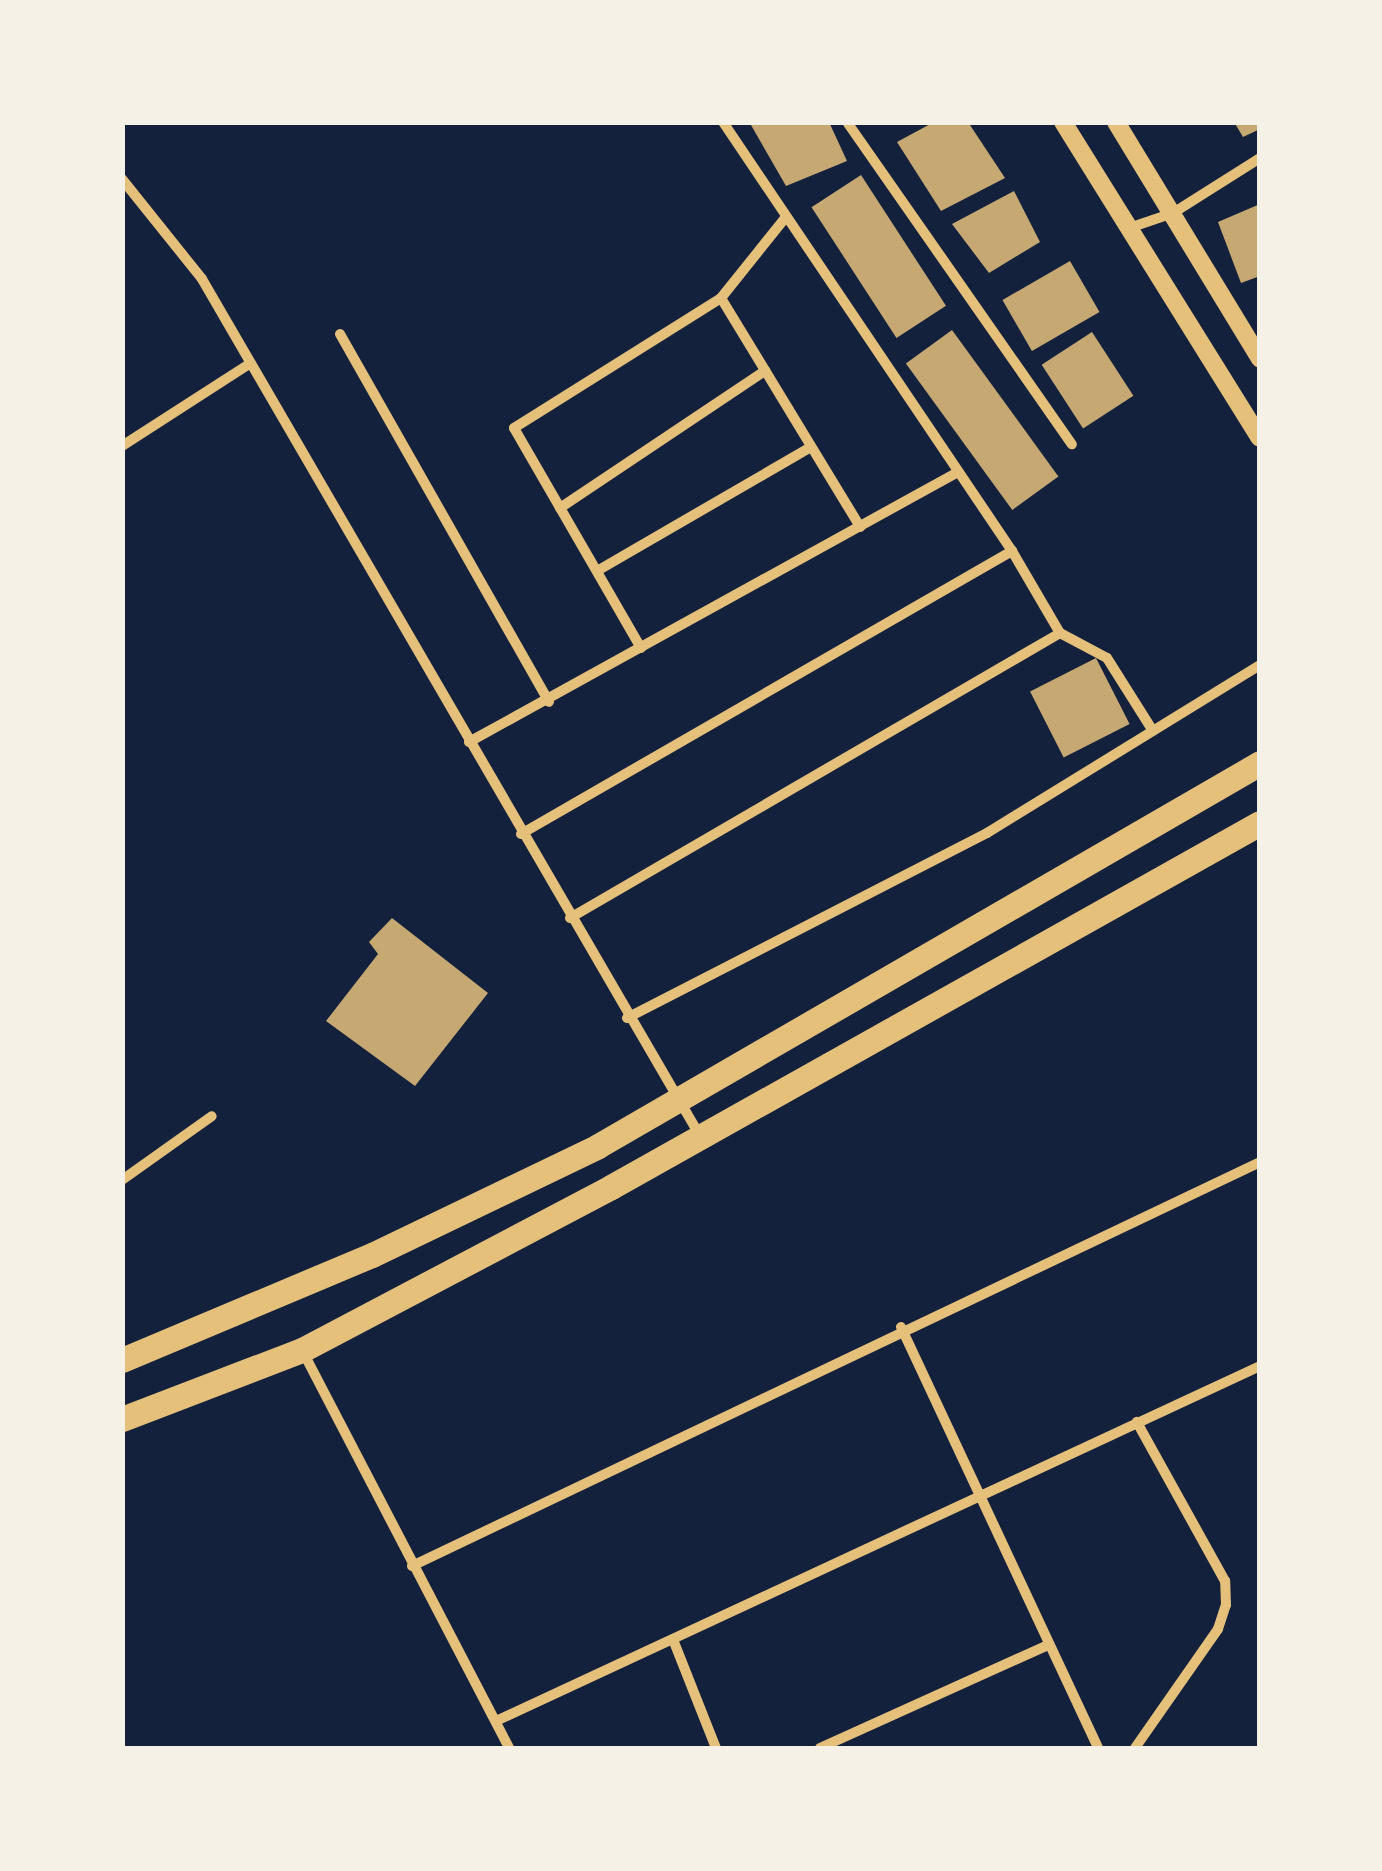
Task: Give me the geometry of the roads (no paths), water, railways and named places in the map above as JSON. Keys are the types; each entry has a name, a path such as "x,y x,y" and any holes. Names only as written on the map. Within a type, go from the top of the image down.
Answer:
{"main road":[{"path":"122,1360 372,1255 598,1146 1260,763"},
{"path":"122,1420 302,1350 701,1137 1260,823"}],"street":[{"path":"723,122 1012,551 1060,633 1107,658 1153,731"},
{"path":"847,122 1072,444"},
{"path":"1063,122 1260,438"},
{"path":"1116,122 1260,359"},
{"path":"1129,228 1173,213 1260,158"},
{"path":"122,179 202,278 675,1102 701,1137"},
{"path":"641,648 514,428 720,298 786,217"},
{"path":"720,298 860,526"},
{"path":"340,334 550,702"},
{"path":"122,446 251,363"},
{"path":"560,508 765,371"},
{"path":"597,571 811,447"},
{"path":"469,742 550,702 958,472"},
{"path":"521,834 1012,551"},
{"path":"570,918 1060,633"},
{"path":"627,1018 987,833 1260,665"},
{"path":"122,1180 212,1116"},
{"path":"412,1566 901,1327 1260,1162"},
{"path":"901,1327 1098,1748"},
{"path":"302,1350 509,1748"},
{"path":"496,1721 674,1642 1260,1366"},
{"path":"1135,1748 1218,1629 1226,1605 1225,1581 1137,1422"},
{"path":"674,1642 716,1748"},
{"path":"820,1748 1048,1644"}]}
